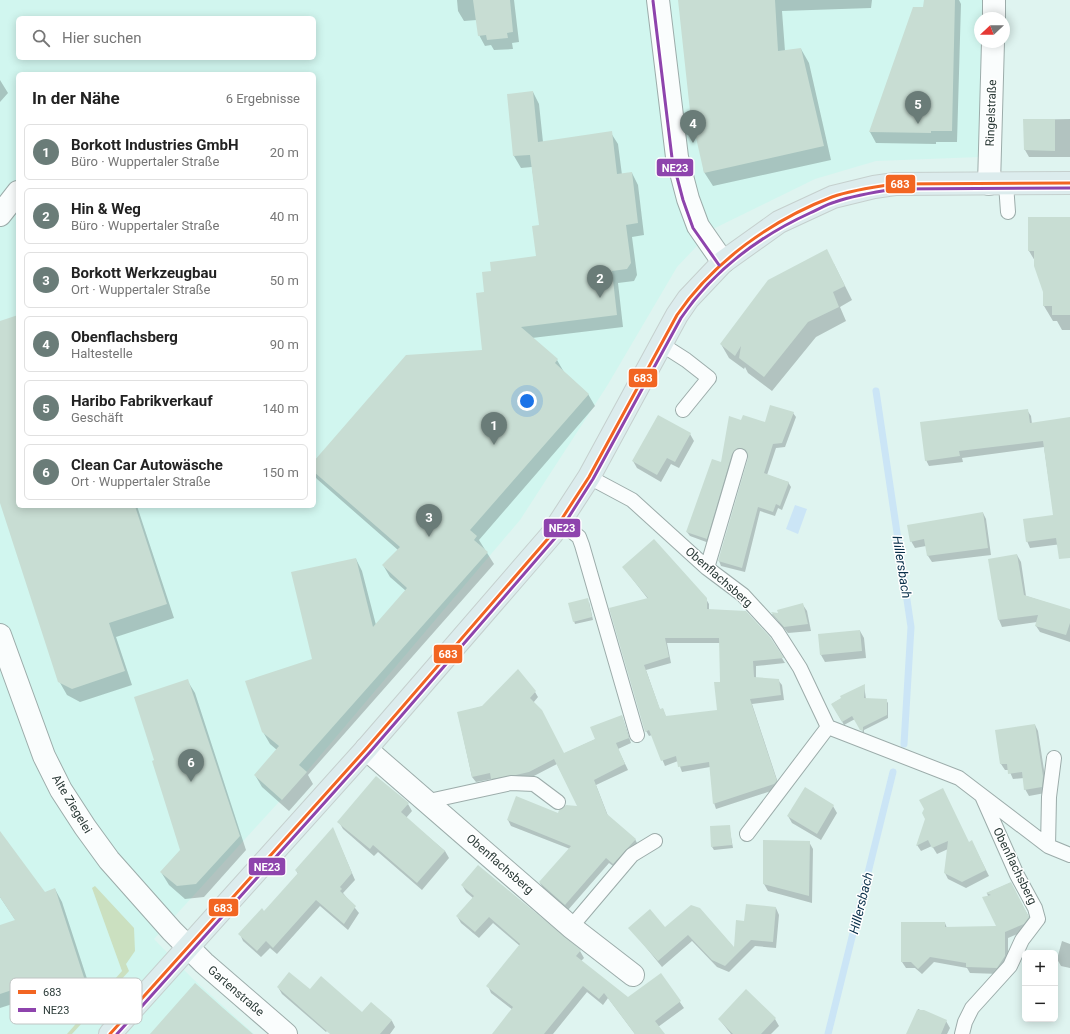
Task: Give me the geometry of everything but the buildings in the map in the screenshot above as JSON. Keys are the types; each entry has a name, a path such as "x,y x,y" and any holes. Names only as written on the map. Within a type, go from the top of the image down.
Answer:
{"main road":[{"path":"142,998 366,749 560,522 589,477 661,344 688,299 723,262 779,222 833,197 874,187 895,184 1070,184"},
{"path":"110,1034 119,1024"}],"street":[{"path":"658,0 677,157 688,199 698,226 723,262"},
{"path":"994,0 994,12"},
{"name":"Ringelstraße","path":"993,48 998,184"},
{"path":"0,215 16,195"},
{"name":"Alte Ziegelei","path":"0,635 35,734 62,790 85,827 109,860 188,946"},
{"name":"Obenflachsberg","path":"366,749 429,801 571,926 633,975"},
{"name":"Gartenstraße","path":"188,946 204,963 286,1034"}],"lane":[{"path":"998,184 1008,212"},
{"path":"661,344 686,360 708,378 683,410"},
{"path":"707,568 740,456"},
{"name":"Obenflachsberg","path":"589,477 632,500 707,568 743,595 777,632 800,668 828,727 959,778 1048,846 1070,855"},
{"path":"560,522 579,537 582,545 637,736"},
{"path":"747,834 828,727"},
{"path":"1048,846 1049,797 1054,758"},
{"path":"429,801 510,783 534,784 558,802"},
{"name":"Obenflachsberg","path":"962,1034 965,1022 972,1008 1010,966 1022,940 1038,920 1035,908 1017,875 981,795"},
{"path":"571,926 632,855 655,841"}],"shaded area":[{"path":"0,0 984,0 984,12 974,12 974,48 983,48 980,157 876,161 815,179 713,229 677,267 607,386 520,520 308,770 154,939 192,978 254,1034 0,1034"},
{"path":"95,886 134,928 135,951 126,964 129,971 123,978 116,978 122,971 92,888"},
{"path":"76,1024 81,1024 72,1034 67,1034"}],"water":[{"path":"795,505 807,509 798,534 786,529"}],"waterway":[{"name":"Hillersbach","path":"876,391 911,627 904,744"},
{"name":"Hillersbach","path":"828,1034 893,772"}],"transit line":[{"name":"NE23","path":"653,1 672,158 683,200 693,228 719,265"},
{"name":"683","path":"142,998 366,749 552,534 589,477 677,315 708,277 726,260 766,230 810,206 832,197 855,191 895,184 1070,183"},
{"name":"NE23","path":"142,1006 370,752 556,537 593,479 681,318 694,301 723,270 739,256 773,232 791,222 829,204 858,196 895,189 1070,188"},
{"name":"683","path":"110,1034 119,1024"},
{"name":"NE23","path":"117,1034 126,1024"}],"place":[{"name":"Haribo Fabrikverkauf","path":"918,124"},
{"name":"Obenflachsberg","path":"693,143"},
{"name":"Hin & Weg","path":"600,298"},
{"name":"Borkott Industries GmbH","path":"494,445"},
{"name":"Borkott Werkzeugbau","path":"429,537"},
{"name":"Clean Car Autowäsche","path":"191,782"}]}
